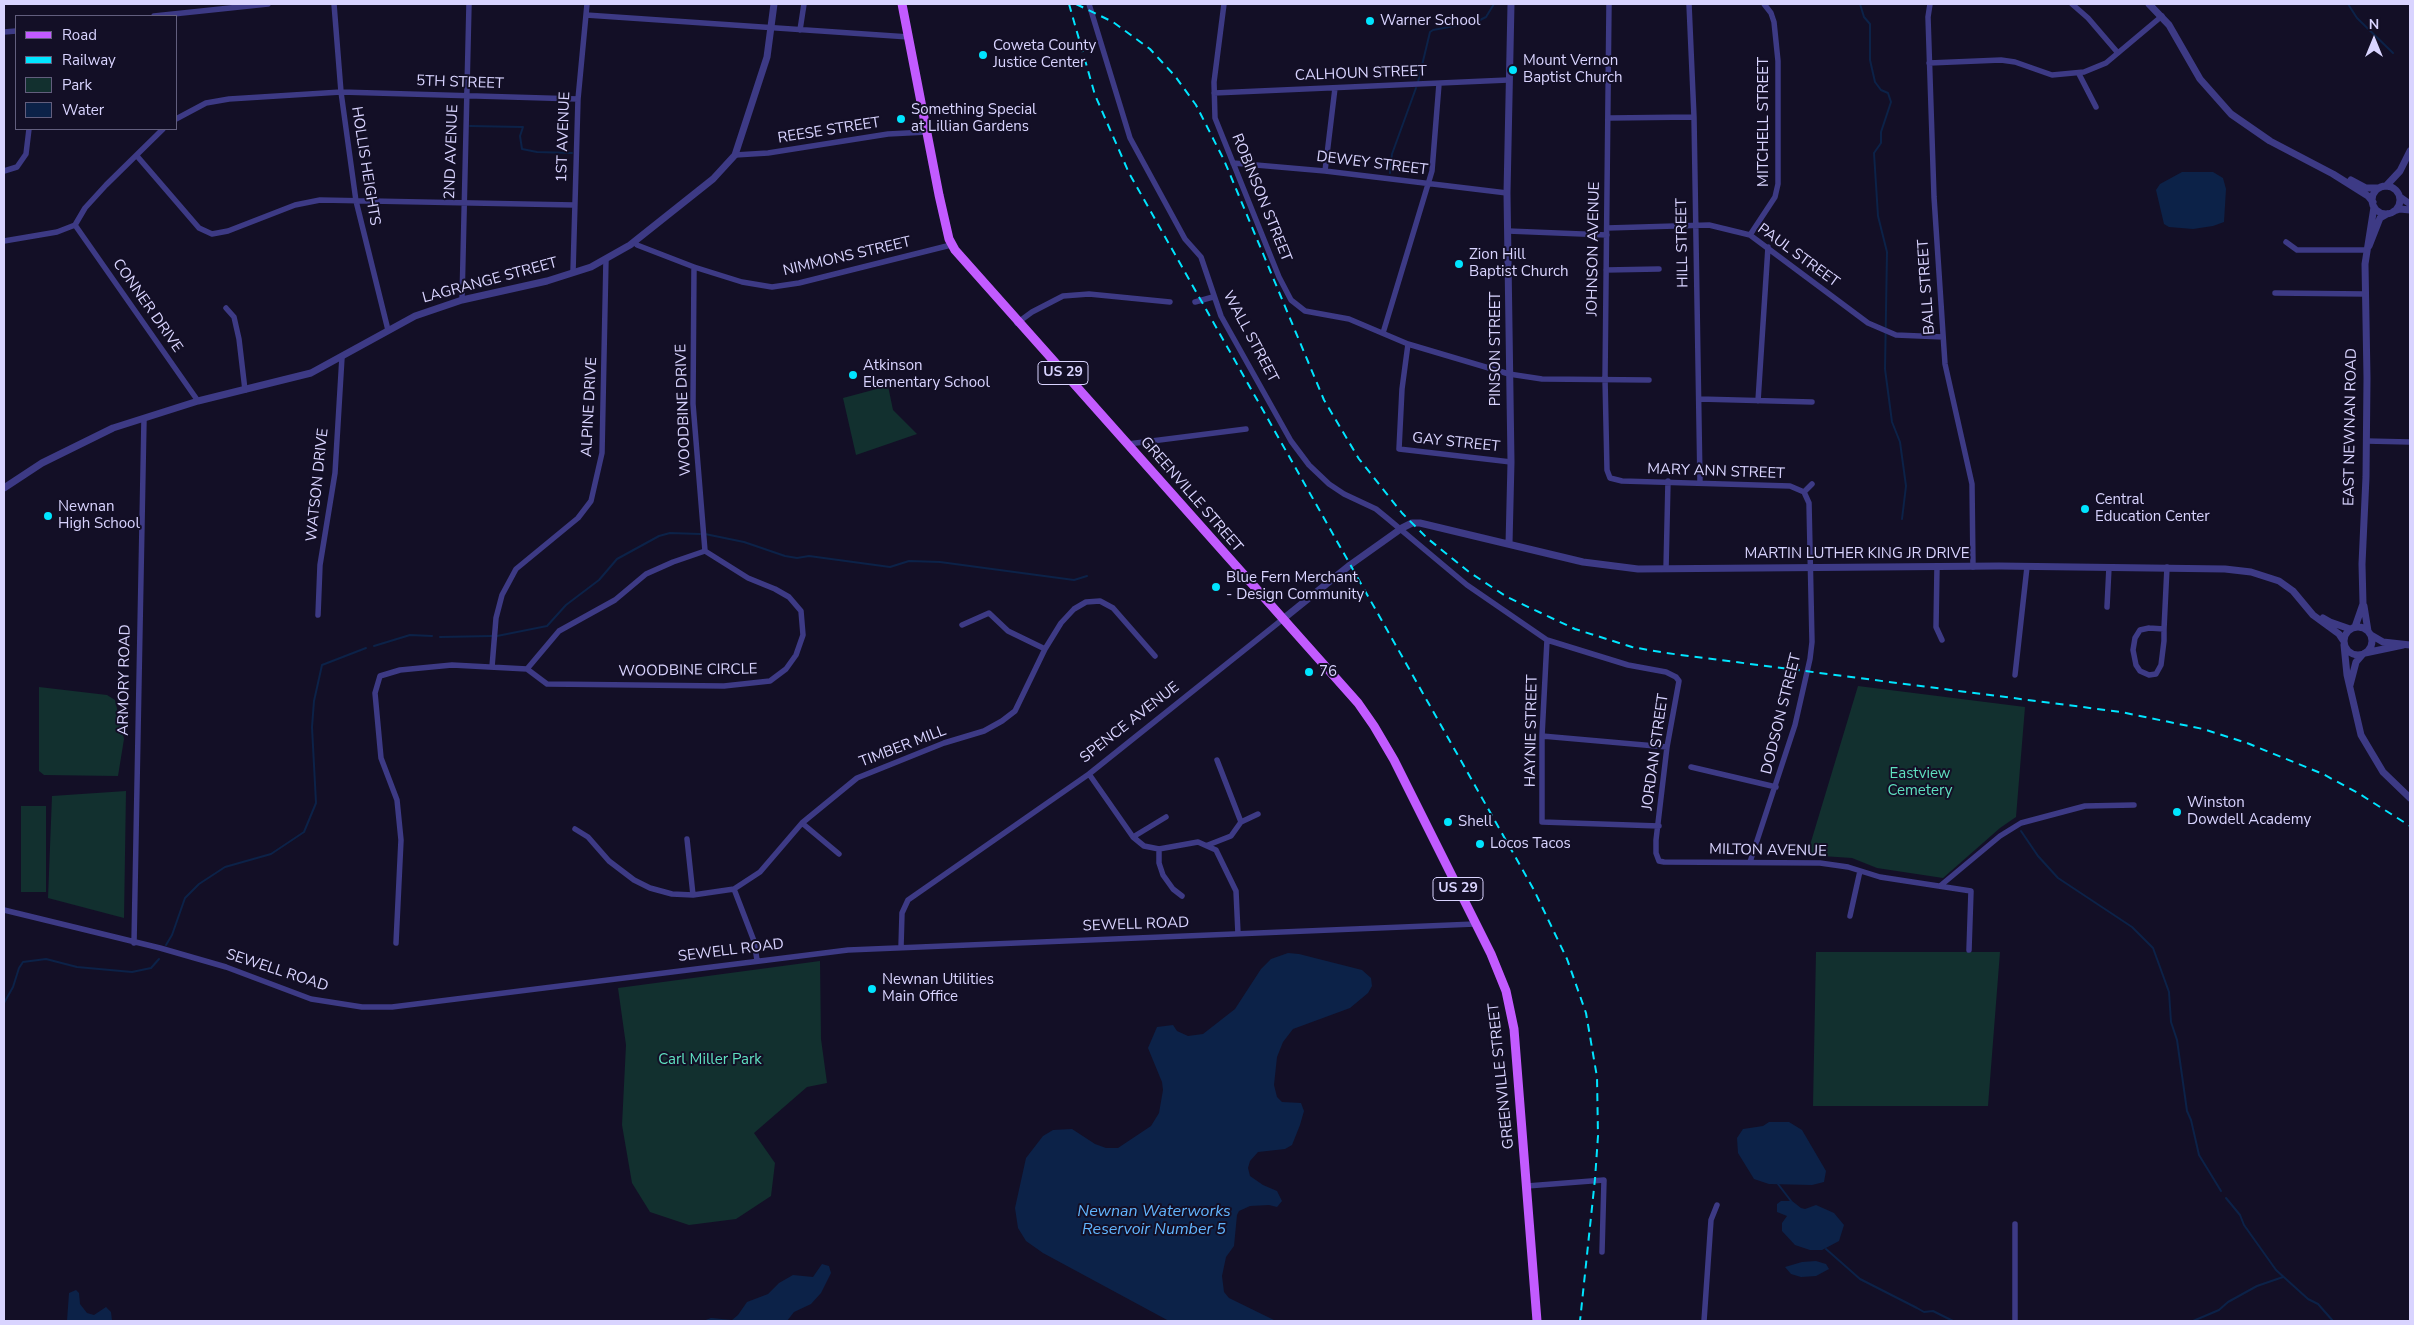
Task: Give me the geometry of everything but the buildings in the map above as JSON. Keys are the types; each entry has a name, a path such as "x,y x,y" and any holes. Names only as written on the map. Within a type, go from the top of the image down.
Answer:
{"main road":[{"name":"GREENVILLE STREET","path":"902,4 939,195 952,245 960,259 1332,673 1374,726 1394,760 1476,924 1503,982 1511,1009 1537,1321"}],"street":[{"path":"164,15 268,4"},
{"name":"HOLLIS HEIGHTS","path":"334,4 341,92 356,200 388,330"},
{"name":"2ND AVENUE","path":"462,300 469,4"},
{"name":"1ST AVENUE","path":"573,272 578,99 587,4"},
{"name":"LAGRANGE STREET","path":"4,488 42,463 113,428 198,401 311,373 415,316 462,300 547,281 606,259 635,242 713,179 735,155 767,57 774,4"},
{"path":"800,30 804,4"},
{"name":"WALL STREET","path":"1089,4 1130,138 1185,239 1201,258 1221,316 1291,441 1309,465 1336,489 1376,509 1402,528 1467,586 1547,640 1628,665 1672,674 1678,681"},
{"name":"ROBINSON STREET","path":"1224,4 1214,93 1215,118 1279,277 1291,300 1305,311 1349,319 1408,344 1509,374 1542,379 1650,380"},
{"name":"PINSON STREET","path":"1509,544 1511,462 1507,193 1510,4"},
{"name":"JOHNSON AVENUE","path":"1609,4 1605,379 1608,470 1610,478 1626,481"},
{"name":"HILL STREET","path":"1689,4 1694,117 1694,226 1700,482"},
{"name":"MITCHELL STREET","path":"1750,235 1775,197 1778,184 1778,61 1774,22 1771,13 1764,4"},
{"name":"BALL STREET","path":"1930,4 1929,63 1934,197 1943,337 1950,391 1972,484 1973,567"},
{"path":"2072,4 2088,18 2118,54"},
{"path":"2149,4 2169,25 2200,79 2231,114 2270,141 2333,174 2368,196 2380,212 2400,209 2410,210"},
{"path":"586,15 909,37"},
{"path":"1929,63 2001,60 2015,62 2052,75 2078,74 2106,63 2162,16"},
{"path":"2078,74 2096,107"},
{"name":"CALHOUN STREET","path":"1214,93 1508,80"},
{"path":"1383,333 1433,161 1439,84"},
{"path":"1325,171 1336,88"},
{"name":"5TH STREET","path":"178,118 206,102 229,98 341,92 578,99"},
{"path":"1609,118 1694,117"},
{"path":"4,171 17,166 26,154 29,130"},
{"path":"4,241 57,232 75,226 85,208 163,130"},
{"name":"REESE STREET","path":"735,155 768,153 888,134 927,132"},
{"path":"2390,212 2399,205 2400,171 2410,151"},
{"path":"137,156 199,228 212,234 228,231 295,205 320,200 574,205"},
{"name":"DEWEY STREET","path":"1233,163 1325,171 1507,193"},
{"path":"2374,205 2374,194 2400,171"},
{"path":"2333,174 2366,188 2382,187 2398,194 2410,204"},
{"name":"EAST NEWNAN ROAD","path":"2369,633 2363,604 2362,564 2366,441 2365,294 2367,250 2374,205"},
{"name":"EAST NEWNAN ROAD","path":"2367,250 2380,218 2390,212"},
{"name":"CONNER DRIVE","path":"75,226 198,401"},
{"name":"PAUL STREET","path":"1508,230 1607,231 1722,226 1750,235 1868,322 1896,335 1943,337"},
{"name":"NIMMONS STREET","path":"635,242 637,245 694,267 742,282 772,288 952,245"},
{"path":"2286,242 2297,250 2367,250"},
{"path":"1758,401 1768,247"},
{"name":"ALPINE DRIVE","path":"492,667 496,618 502,595 516,569 578,518 591,501 603,444 606,259"},
{"name":"WOODBINE DRIVE","path":"694,267 693,404 705,551"},
{"path":"1606,270 1660,269"},
{"path":"2275,293 2365,294"},
{"path":"1017,323 1032,312 1063,296 1089,294 1170,302"},
{"path":"1195,302 1213,297"},
{"path":"226,308 234,317 240,339 245,390"},
{"name":"GAY STREET","path":"1408,344 1402,389 1399,449 1511,462"},
{"name":"WATSON DRIVE","path":"318,616 320,565 333,489 342,357"},
{"path":"1698,399 1812,402"},
{"name":"ARMORY ROAD","path":"134,943 144,419"},
{"path":"1128,444 1246,429"},
{"path":"2366,441 2410,442"},
{"name":"MARY ANN STREET","path":"1626,481 1778,485 1796,488 1804,492 1809,503 1811,568"},
{"path":"1666,569 1668,482"},
{"name":"MARY ANN STREET","path":"1804,492 1812,484"},
{"name":"MARTIN LUTHER KING JR DRIVE","path":"1402,528 1412,523 1431,524 1611,567 1666,569 1937,567 2225,568 2266,575 2286,586 2307,606 2330,622 2353,628"},
{"name":"SPENCE AVENUE","path":"901,947 902,913 908,900 1089,774 1350,565 1402,528"},
{"path":"396,943 401,840 397,800 381,758 376,720 377,682 380,676 400,670 452,665 527,669 559,631 615,600 646,574 705,551"},
{"name":"WOODBINE CIRCLE","path":"527,669 546,684 724,686 770,681 786,669 796,655 803,635 801,611 789,597 776,588 748,578 705,551"},
{"path":"1937,567 1936,627 1942,640"},
{"path":"2015,675 2027,567"},
{"path":"2107,607 2109,567"},
{"path":"2164,629 2140,630 2135,638 2133,650 2136,665 2140,671 2149,675 2156,674 2162,665 2164,629 2167,567"},
{"name":"DODSON STREET","path":"1750,862 1795,725 1810,659 1811,568"},
{"name":"TIMBER MILL","path":"575,829 588,837 609,861 634,880 672,894 693,896 734,889 760,872 802,823 836,793 864,774 944,743 984,731 1015,711 1045,649 1061,623 1074,609 1086,602 1100,601 1112,608 1155,656"},
{"name":"EAST NEWNAN ROAD","path":"2353,628 2363,604"},
{"name":"MARTIN LUTHER KING JR DRIVE","path":"2307,606 2313,614 2339,634 2343,642"},
{"path":"962,626 989,613 1008,631 1045,649"},
{"path":"2407,645 2383,642 2369,633 2353,628 2343,642 2346,675 2350,685 2354,712 2366,747 2383,772 2410,798"},
{"path":"2350,685 2356,662 2372,644 2369,633"},
{"name":"HAYNIE STREET","path":"1547,640 1542,736 1542,822 1658,826"},
{"path":"2343,642 2353,654 2364,654 2407,645"},
{"name":"JORDAN STREET","path":"1658,826 1667,747 1678,681"},
{"path":"1542,736 1667,747"},
{"path":"1217,760 1241,822"},
{"path":"1691,767 1776,787"},
{"path":"1089,774 1133,837 1144,846 1158,849 1189,842 1208,845 1216,850 1236,891 1238,934"},
{"path":"1940,886 2000,836 2021,823 2085,806 2134,805"},
{"path":"1208,845 1231,836 1241,822 1258,814"},
{"path":"1133,837 1166,817"},
{"path":"802,823 839,854"},
{"name":"MILTON AVENUE","path":"1658,826 1656,853 1659,860 1664,862 1820,863 1880,877 1971,891 1969,950"},
{"path":"687,839 693,896"},
{"path":"1158,849 1159,863 1163,875 1173,890 1182,896"},
{"path":"1850,916 1860,871"},
{"path":"734,889 754,941 757,960"},
{"name":"SEWELL ROAD","path":"4,910 226,967 311,998 362,1006 402,1006 848,950 1476,924"},
{"path":"1527,1186 1604,1180 1602,1252"},
{"path":"1704,1321 1711,1220 1717,1205"},
{"path":"2015,1224 2015,1321"}],"green space":[{"path":"888,386 893,410 917,434 856,455 843,398"},
{"name":"Eastview Cemetery","path":"1858,686 2025,707 2016,817 2000,828 1943,878 1877,868 1852,858 1807,855"},
{"path":"39,687 107,695 115,700 124,739 118,776 44,775 39,771"},
{"path":"126,791 124,918 48,898 52,796"},
{"path":"21,806 46,806 46,892 21,892"},
{"path":"1816,952 2000,952 1988,1106 1813,1106"},
{"name":"Carl Miller Park","path":"820,961 821,1039 827,1083 807,1087 754,1133 775,1163 771,1196 736,1219 689,1225 650,1212 632,1183 622,1125 626,1045 618,988"}],"water":[{"path":"2182,172 2213,172 2223,178 2226,189 2224,222 2193,229 2169,227 2164,224 2156,190 2160,184"},
{"name":"Newnan Waterworks Reservoir Number 5","path":"1288,953 1362,970 1371,978 1372,986 1368,993 1350,1008 1293,1029 1283,1042 1277,1057 1274,1085 1277,1097 1282,1102 1301,1103 1304,1111 1292,1145 1285,1149 1258,1152 1250,1161 1248,1168 1250,1176 1263,1185 1277,1191 1282,1201 1277,1207 1269,1205 1250,1206 1239,1211 1234,1246 1226,1257 1222,1276 1224,1292 1229,1298 1276,1321 1169,1321 1043,1253 1026,1241 1018,1228 1015,1208 1026,1158 1043,1136 1053,1130 1072,1129 1095,1144 1106,1148 1118,1148 1151,1126 1159,1113 1163,1090 1162,1082 1148,1048 1157,1027 1173,1025 1177,1031 1188,1036 1203,1034 1235,1009 1261,969 1271,959"},
{"path":"1769,1122 1789,1122 1802,1130 1826,1171 1824,1182 1812,1185 1769,1184 1754,1179 1738,1153 1737,1138 1743,1129 1763,1126"},
{"path":"1781,1201 1792,1201 1805,1209 1816,1205 1834,1213 1844,1225 1839,1241 1822,1250 1810,1250 1795,1245 1782,1231 1782,1223 1787,1216 1777,1212 1777,1204"},
{"path":"1816,1261 1826,1264 1829,1269 1816,1276 1801,1277 1791,1274 1785,1267 1802,1262"},
{"path":"822,1264 829,1266 831,1273 821,1293 811,1304 794,1312 787,1321 703,1321 711,1318 732,1320 747,1302 768,1294 779,1283 793,1275 813,1277"},
{"path":"76,1290 79,1293 80,1304 87,1313 94,1315 106,1307 111,1312 112,1321 67,1321 69,1293"}],"waterway":[{"path":"1418,82 1430,32 1476,22 1486,17 1494,4"},
{"path":"1860,4 1864,17 1870,24 1870,60 1875,82 1881,90 1888,93 1891,102 1881,132 1881,143 1874,153 1878,216 1887,252 1885,369 1892,422 1900,442 1906,486 1902,519"},
{"path":"2348,4 2357,18 2393,53"},
{"path":"1390,173 1392,154 1416,88"},
{"path":"470,126 523,127 520,136 522,149 537,152 572,153"},
{"path":"497,636 547,626 566,605 599,580 617,559 659,536 670,533 700,534"},
{"path":"705,534 744,542 785,556 797,558 809,556 890,567 909,561 940,562 1074,580 1087,576"},
{"path":"374,646 410,635 432,636"},
{"path":"440,637 492,636"},
{"path":"166,945 172,935 185,898 199,884 225,867 271,854 304,832 316,803 312,727 314,701 322,665 366,648"},
{"path":"2021,831 2038,856 2058,878 2132,927 2153,948 2169,992 2171,1022 2177,1040 2187,1111 2199,1155 2221,1191"},
{"path":"4,1003 23,962 46,959 77,967 132,972 151,968 159,959"},
{"path":"1778,1184 1791,1201"},
{"path":"2226,1198 2240,1215 2244,1225 2276,1270 2308,1299 2318,1304 2333,1321"},
{"path":"1826,1249 1860,1279 1924,1312 1933,1311 1953,1321"},
{"path":"2193,1321 2219,1310 2228,1302 2257,1286 2283,1277"}],"railway":[{"path":"1069,4 1095,95 1129,173 1534,890 1567,959 1586,1013 1597,1077 1598,1136 1580,1321"},
{"path":"1076,4 1113,22 1150,49 1175,76 1196,105 1224,160 1324,400 1359,459 1402,513 1427,538 1469,572 1507,597 1575,629 1632,647 2121,712 2203,729 2247,743 2323,774 2358,793 2410,826"}],"place":[{"name":"Warner School","path":"1370,21"},
{"name":"Coweta County Justice Center","path":"983,55"},
{"name":"Mount Vernon Baptist Church","path":"1513,70"},
{"name":"Something Special at Lillian Gardens","path":"901,119"},
{"name":"Zion Hill Baptist Church","path":"1459,264"},
{"name":"Atkinson Elementary School","path":"853,375"},
{"name":"Central Education Center","path":"2085,509"},
{"name":"Newnan High School","path":"48,516"},
{"name":"Blue Fern Merchant - Design Community","path":"1216,587"},
{"name":"76","path":"1309,672"},
{"name":"Winston Dowdell Academy","path":"2177,812"},
{"name":"Shell","path":"1448,822"},
{"name":"Locos Tacos","path":"1480,844"},
{"name":"Newnan Utilities Main Office","path":"872,989"}]}
